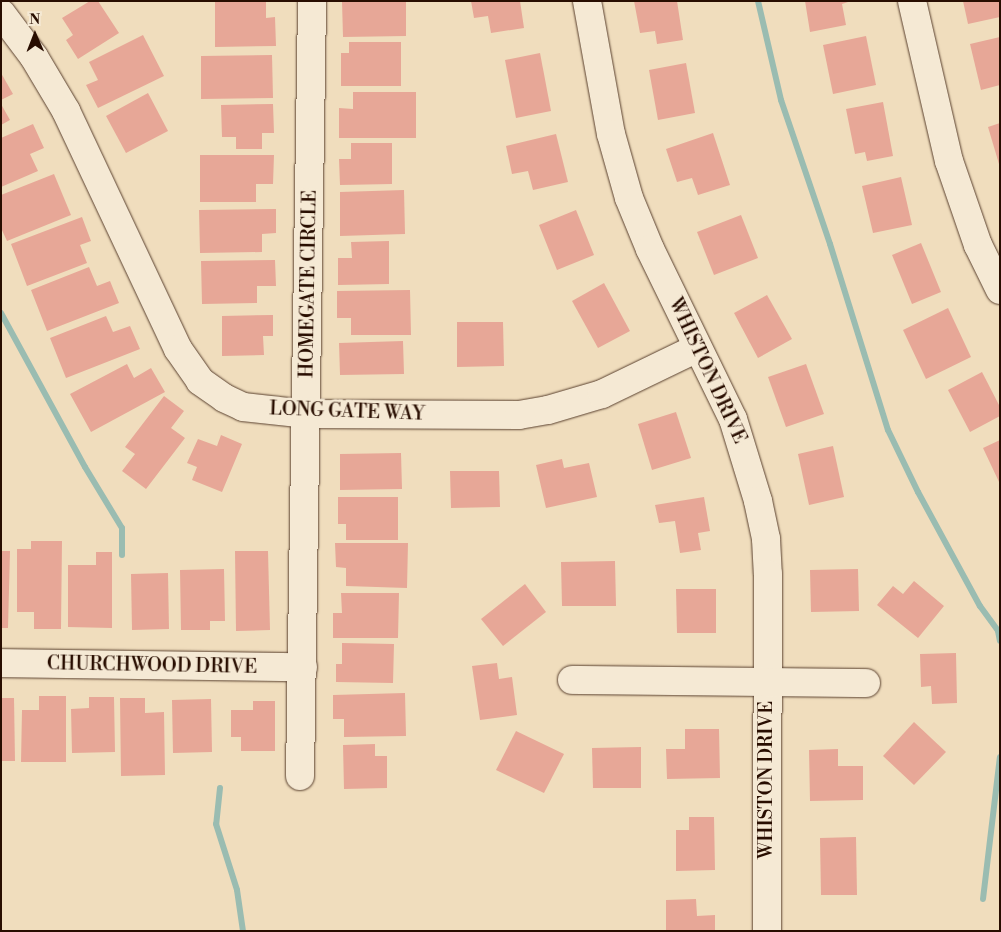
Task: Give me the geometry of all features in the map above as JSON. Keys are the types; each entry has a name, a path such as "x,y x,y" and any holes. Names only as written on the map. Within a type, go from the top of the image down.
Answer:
{"street":[{"name":"HOMEGATE CIRCLE","path":"300,776 312,1"},
{"name":"WHISTON DRIVE","path":"587,1 611,134 628,198 697,348 717,383 733,419 758,501 766,539 768,574 767,931"},
{"path":"912,1 952,170 978,245 1000,290"},
{"name":"LONG GATE WAY","path":"1,13 34,57 66,111 187,365 200,381 212,390 244,407 306,414 519,415 548,410 602,394 697,348"},
{"name":"CHURCHWOOD DRIVE","path":"1,663 303,667"},
{"path":"572,680 866,683"}],"building":[{"path":"90,1 98,1 119,33 78,59 66,40 73,35 62,18"},
{"path":"215,1 266,1 266,18 275,17 276,46 215,47"},
{"path":"342,1 406,1 406,36 343,37"},
{"path":"471,1 520,1 524,28 491,33 488,16 474,18"},
{"path":"634,1 677,1 683,40 657,44 655,31 640,33"},
{"path":"805,1 851,1 842,4 846,25 810,32"},
{"path":"963,1 1000,1 1000,17 968,24"},
{"path":"143,35 164,76 98,108 86,85 98,80 89,62"},
{"path":"866,36 876,85 833,94 823,45"},
{"path":"1000,37 1000,85 981,90 970,44"},
{"path":"349,42 401,42 401,86 341,86 341,53 349,53"},
{"path":"540,53 551,111 516,118 505,60"},
{"path":"272,55 273,98 201,99 201,56"},
{"path":"686,63 695,113 658,120 649,70"},
{"path":"1,73 13,94 1,100"},
{"path":"353,92 416,92 416,138 339,138 339,108 353,109"},
{"path":"148,93 168,131 126,153 106,116"},
{"path":"883,102 893,156 867,161 865,152 855,154 846,109"},
{"path":"1,104 10,120 1,125"},
{"path":"273,104 274,133 262,133 262,149 236,149 236,137 222,137 221,105"},
{"path":"1000,123 1000,164 999,164 988,127"},
{"path":"33,124 44,148 30,154 38,171 1,187 1,138"},
{"path":"713,133 730,185 698,195 692,178 677,182 666,149"},
{"path":"556,134 568,182 533,190 528,171 512,174 506,146"},
{"path":"351,143 392,143 392,184 340,185 339,159 351,159"},
{"path":"200,155 274,155 273,184 256,184 256,202 200,202"},
{"path":"54,174 71,215 7,241 1,228 1,195"},
{"path":"901,177 912,225 873,233 862,186"},
{"path":"404,190 405,234 340,236 340,192"},
{"path":"276,209 276,233 262,234 262,252 200,253 199,210"},
{"path":"576,210 594,255 557,270 539,225"},
{"path":"741,215 758,258 714,275 697,232"},
{"path":"82,217 91,241 80,245 87,263 27,286 11,244"},
{"path":"389,241 389,284 338,285 338,258 352,258 351,242"},
{"path":"921,243 941,292 912,304 892,255"},
{"path":"275,260 276,286 257,286 257,303 202,304 201,261"},
{"path":"89,267 97,286 110,281 119,303 47,331 31,290"},
{"path":"604,283 630,331 598,348 572,301"},
{"path":"410,290 411,335 351,335 351,318 337,318 337,291"},
{"path":"767,295 792,339 758,358 734,313"},
{"path":"948,308 971,357 926,379 903,330"},
{"path":"273,315 273,336 263,336 264,355 222,356 222,316"},
{"path":"106,316 113,332 130,326 140,349 66,378 50,338"},
{"path":"457,322 503,322 504,366 457,367"},
{"path":"403,341 404,374 340,375 339,343"},
{"path":"127,364 134,378 151,368 165,392 91,432 70,394"},
{"path":"806,364 824,414 786,427 768,377"},
{"path":"982,372 1000,407 1000,416 970,432 948,390"},
{"path":"164,396 184,411 171,428 185,438 146,489 122,471 135,454 125,447"},
{"path":"676,412 691,458 652,470 638,424"},
{"path":"221,435 242,444 222,492 192,480 197,467 187,463 198,439 217,446"},
{"path":"1000,440 1000,484 983,448"},
{"path":"833,446 844,497 809,505 798,454"},
{"path":"401,453 402,489 340,490 340,454"},
{"path":"562,459 564,468 589,463 597,497 546,508 536,465"},
{"path":"450,471 499,471 500,507 451,508"},
{"path":"338,497 398,497 398,540 346,540 346,524 338,524"},
{"path":"704,497 710,531 698,533 701,550 680,553 675,521 659,523 655,505"},
{"path":"31,541 62,541 61,629 34,629 34,612 17,612 17,549 31,549"},
{"path":"335,543 408,543 407,588 346,586 346,568 336,567"},
{"path":"1,551 10,551 8,628 1,628"},
{"path":"235,551 268,551 270,630 236,631"},
{"path":"96,552 112,552 112,628 68,627 68,565 96,565"},
{"path":"615,561 616,606 562,606 561,562"},
{"path":"224,569 225,621 210,621 210,630 181,630 180,570"},
{"path":"858,569 859,611 811,612 810,570"},
{"path":"168,573 169,629 132,630 131,574"},
{"path":"914,581 944,606 918,638 877,605 893,586 903,594"},
{"path":"525,584 546,612 503,646 481,619"},
{"path":"676,589 716,589 716,633 677,633"},
{"path":"341,593 399,593 398,638 333,638 333,613 342,613"},
{"path":"342,643 394,644 393,683 336,682 336,664 342,664"},
{"path":"956,653 957,703 932,704 931,686 921,687 920,654"},
{"path":"497,663 499,679 512,677 517,715 480,720 472,666"},
{"path":"405,693 406,736 344,737 344,719 333,719 333,695"},
{"path":"39,696 66,696 66,762 21,762 22,710 39,710"},
{"path":"89,697 114,697 115,752 72,753 71,709 89,708"},
{"path":"1,698 14,698 15,761 1,761"},
{"path":"120,698 145,698 145,713 164,712 165,775 121,776"},
{"path":"211,699 212,752 173,753 172,700"},
{"path":"253,701 275,701 275,751 241,751 241,737 231,737 231,710 253,710"},
{"path":"914,722 946,752 914,785 883,756"},
{"path":"685,729 719,729 720,778 667,779 666,749 685,749"},
{"path":"516,731 564,754 544,793 496,770"},
{"path":"375,744 375,756 387,756 387,788 344,789 343,745"},
{"path":"641,747 641,788 593,788 592,748"},
{"path":"838,749 838,766 863,766 863,800 810,801 809,750"},
{"path":"689,817 714,817 715,870 676,871 676,830 689,830"},
{"path":"856,837 857,895 821,895 820,838"},
{"path":"696,899 697,916 715,915 715,931 666,931 666,900"}],"waterway":[{"path":"758,1 781,100 830,244 888,430 918,492 980,606 998,631 1000,641"},
{"path":"1,313 85,467 122,528 122,555"},
{"path":"983,899 1000,757"},
{"path":"220,788 216,824 237,890 243,931"}]}
